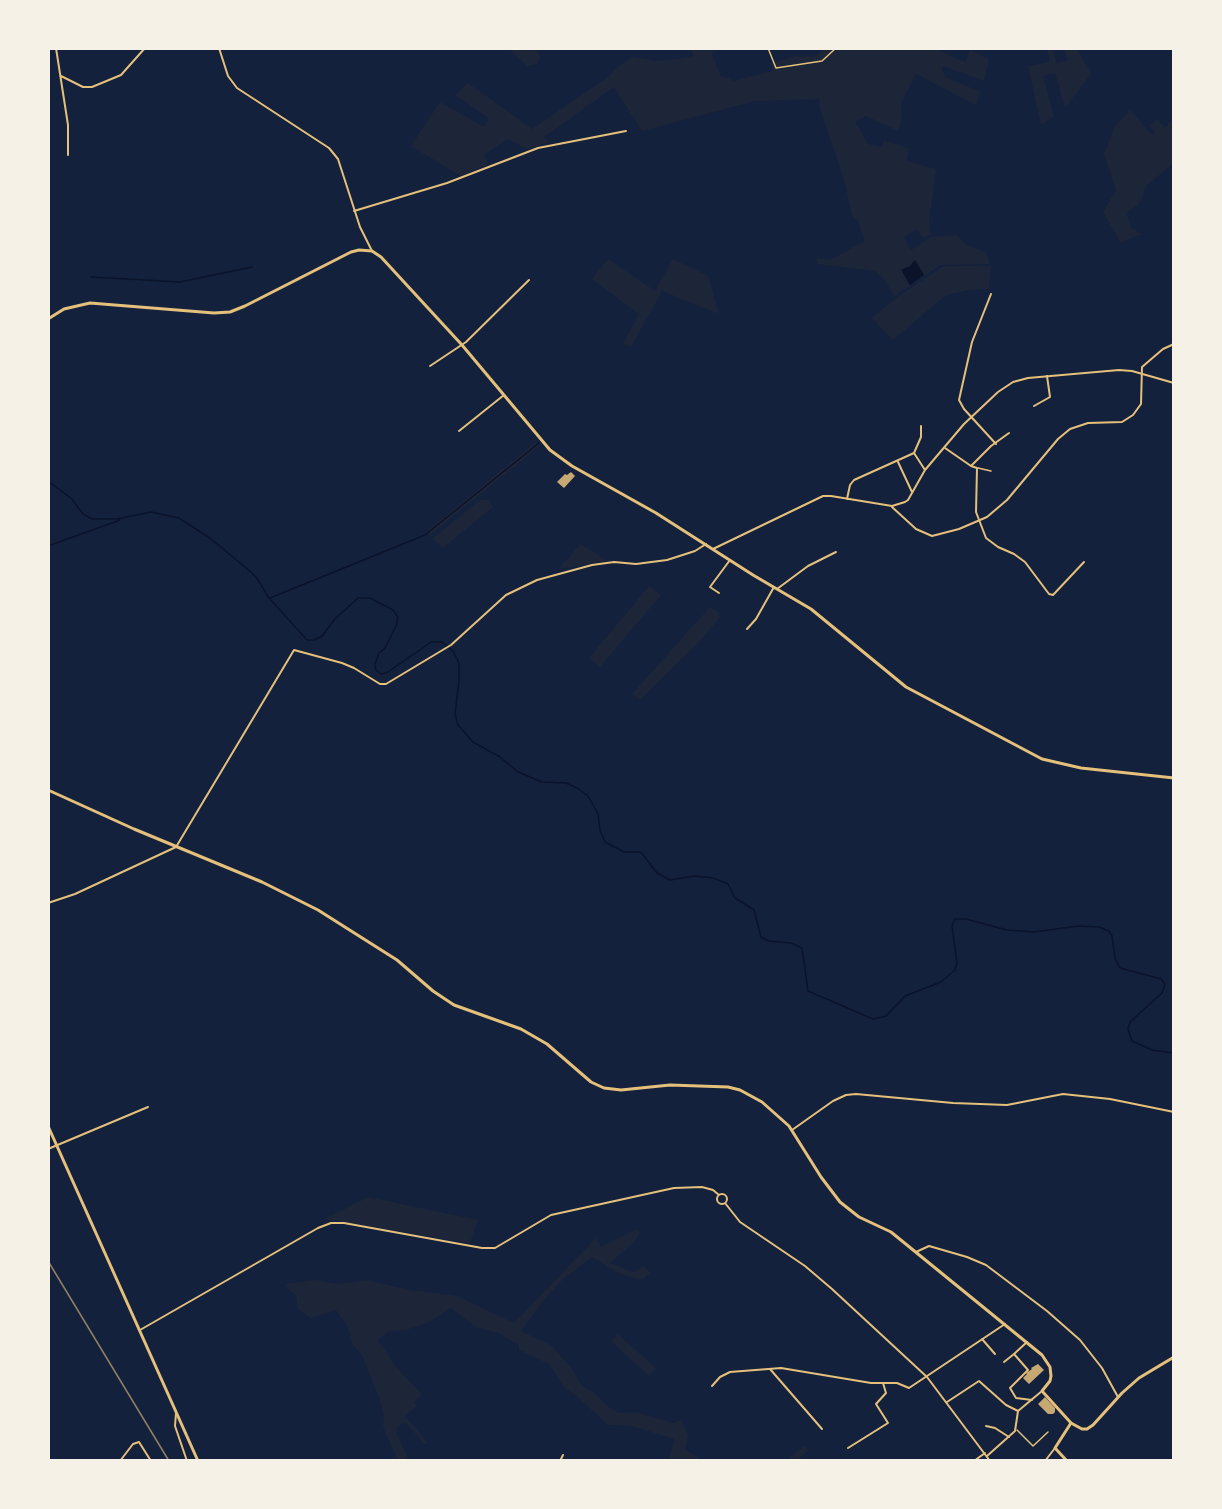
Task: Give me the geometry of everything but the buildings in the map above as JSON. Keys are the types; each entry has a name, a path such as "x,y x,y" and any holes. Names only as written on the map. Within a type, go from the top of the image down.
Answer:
{"main road":[{"path":"48,319 64,309 90,303 214,313 230,312 351,252 372,251 381,257 462,345 539,439 560,458 642,504 811,609 904,686 1042,759 1081,768 1174,778"},
{"path":"48,790 176,847 262,882 318,910 397,960 433,991 454,1005 521,1029 547,1044 591,1082 604,1088 621,1090 670,1085 728,1086 762,1102 792,1130 821,1177 840,1202 860,1217 891,1232 1042,1355 1050,1367 1050,1381 1042,1391 1076,1428 1087,1429 1093,1425 1118,1397 1140,1378 1174,1357"},
{"path":"48,1126 198,1461"},
{"path":"1067,1461 1055,1448 1071,1423"}],"street":[{"path":"56,48 68,125 68,155"},
{"path":"61,76 83,87 92,87 121,75 145,48"},
{"path":"219,48 228,76 237,88 329,148 338,159 354,211 372,251"},
{"path":"354,211 447,183 538,148 626,131"},
{"path":"430,366 462,345 529,280"},
{"path":"991,294 972,342 959,397 961,405 996,444"},
{"path":"892,506 916,529 932,536 979,521 996,511 1007,500 1058,439 1070,429 1088,423 1122,422 1133,415 1141,404 1142,367 1162,349 1174,344"},
{"path":"713,549 821,497 831,496 892,506 908,500 925,470 971,417 1006,386 1028,378 1119,370 1174,382"},
{"path":"1034,406 1050,397 1047,376"},
{"path":"459,431 504,395"},
{"path":"848,499 850,485 854,480 914,453 921,437 921,426"},
{"path":"971,466 991,446 1010,433"},
{"path":"945,447 977,468 976,512 990,542 1020,558 1050,595 1084,562"},
{"path":"914,453 925,470"},
{"path":"898,461 912,492"},
{"path":"48,903 75,894 176,847 294,650 354,668 380,684 386,684 445,650 506,595 537,580 592,565 614,562 636,564 667,560 696,551 706,544"},
{"path":"747,630 776,588 808,566 836,552"},
{"path":"719,593 710,587 730,560"},
{"path":"792,1130 834,1101 846,1095 856,1094 952,1103 1007,1105 1063,1094 1110,1099 1174,1112"},
{"path":"48,1149 148,1107"},
{"path":"138,1331 318,1228 331,1223 344,1223 482,1248 495,1248 551,1215 674,1188 702,1186 726,1196 725,1203"},
{"path":"719,1195 718,1202 725,1203 740,1222 805,1266 927,1377 990,1461"},
{"path":"916,1252 928,1246 986,1265 1047,1311 1080,1340 1102,1368 1118,1397"},
{"path":"712,1386 720,1377 730,1372 793,1369 871,1383 897,1383 909,1389 1005,1324"},
{"path":"982,1339 995,1354"},
{"path":"1004,1362 1027,1342"},
{"path":"1014,1354 1028,1370 1010,1388 1016,1398 1032,1400"},
{"path":"770,1369 822,1429"},
{"path":"947,1402 979,1381 1006,1405 1018,1411"},
{"path":"848,1448 888,1423 876,1404 886,1393 883,1383"},
{"path":"974,1461 1017,1430 1018,1411 1042,1391"},
{"path":"176,1413 175,1426 187,1461"},
{"path":"986,1426 995,1428 1009,1437"},
{"path":"120,1461 133,1444 139,1442 151,1461"},
{"path":"1045,1461 1055,1448"},
{"path":"560,1461 563,1455"}],"lane":[{"path":"977,468 991,471"},
{"path":"1017,1430 1033,1446 1048,1432"}],"path":[{"path":"768,48 775,67 778,68 822,61 836,48"}],"shaded area":[{"path":"508,48 534,48 541,57 537,64 527,66"},
{"path":"691,48 715,48 712,54 721,77 733,81 773,71 771,63 797,56 814,57 826,48 933,48 965,62 970,50 989,59 984,81 943,66 942,69 945,77 981,92 976,105 916,74 901,103 902,119 898,131 866,116 855,122 868,144 882,147 884,140 902,146 909,149 906,161 936,169 929,221 931,234 923,238 917,229 904,237 911,250 931,237 957,235 966,245 986,252 990,264 941,265 924,276 914,261 903,269 910,286 894,296 885,280 875,271 818,264 817,258 830,260 865,241 857,219 853,218 843,176 820,109 819,99 755,101 642,131 614,87 544,137 550,142 527,149 508,139 484,155 488,164 461,176 411,146 440,102 484,127 489,118 455,95 468,83 532,129 633,57 657,61 677,59 693,56"},
{"path":"1047,48 1052,48 1057,63 1068,60 1064,48 1077,48 1091,74 1065,108 1055,73 1043,76 1054,116 1041,125 1028,66 1050,62"},
{"path":"1130,110 1152,135 1155,132 1150,126 1157,119 1165,128 1174,117 1174,163 1146,186 1140,203 1127,213 1131,228 1142,234 1121,243 1103,212 1116,190 1104,154 1115,126"},
{"path":"608,259 655,291 673,259 704,274 708,276 719,314 662,291 631,347 623,344 639,314 592,279"},
{"path":"915,260 924,275 910,285 901,270 910,266"},
{"path":"991,266 989,289 946,295 893,340 872,318 900,295 942,267"},
{"path":"536,442 539,446 536,449 430,535 427,531"},
{"path":"481,500 489,500 493,507 443,548 433,538"},
{"path":"581,544 608,561 558,569"},
{"path":"649,586 661,595 600,667 589,658"},
{"path":"710,607 719,613 720,617 700,641 640,700 632,694"},
{"path":"368,1197 478,1220 470,1243 325,1219"},
{"path":"637,1229 640,1233 633,1243 610,1263 633,1272 644,1266 650,1273 642,1280 620,1274 592,1257 562,1280 521,1331 551,1345 573,1370 581,1385 594,1393 608,1407 619,1413 639,1413 673,1423 681,1420 688,1435 685,1450 705,1461 668,1461 675,1439 631,1426 608,1425 565,1388 549,1364 519,1350 519,1345 498,1333 476,1327 451,1308 429,1322 406,1330 389,1331 378,1340 396,1367 422,1394 414,1402 417,1406 405,1416 428,1443 425,1444 405,1422 397,1427 397,1434 409,1461 398,1461 383,1427 384,1416 379,1397 362,1355 353,1345 348,1327 336,1310 311,1318 298,1309 296,1295 289,1290 286,1284 316,1280 338,1284 366,1280 410,1290 457,1296 514,1323 596,1238 601,1247"},
{"path":"618,1334 656,1368 649,1376 611,1341"},
{"path":"805,1446 809,1450 796,1461 784,1461"}],"waterway":[{"path":"91,277 180,282 252,267"},
{"path":"270,598 425,535 539,443"},
{"path":"48,481 72,499 83,514 92,519 117,519 151,512 179,518 211,539 256,577 269,598 307,640 314,640 322,636 335,619 358,598 370,598 393,610 398,617 396,626 385,648 379,653 375,664 376,670 381,674 388,672 431,642 442,642 453,651 459,663 455,714 458,725 473,742 500,757 518,772 542,782 566,783 577,788 588,796 598,814 600,830 605,842 624,852 641,852 657,873 670,880 694,876 713,878 728,884 735,898 754,910 761,937 768,941 791,943 802,948 808,991 873,1019 886,1016 905,996 941,982 955,970 957,963 952,926 955,919 966,919 1007,930 1034,932 1078,926 1099,927 1109,931 1112,936 1115,958 1120,968 1161,979 1165,984 1162,993 1130,1022 1128,1029 1132,1041 1152,1050 1174,1053"},
{"path":"48,546 120,520"}],"railway":[{"path":"48,1261 169,1461"}]}
